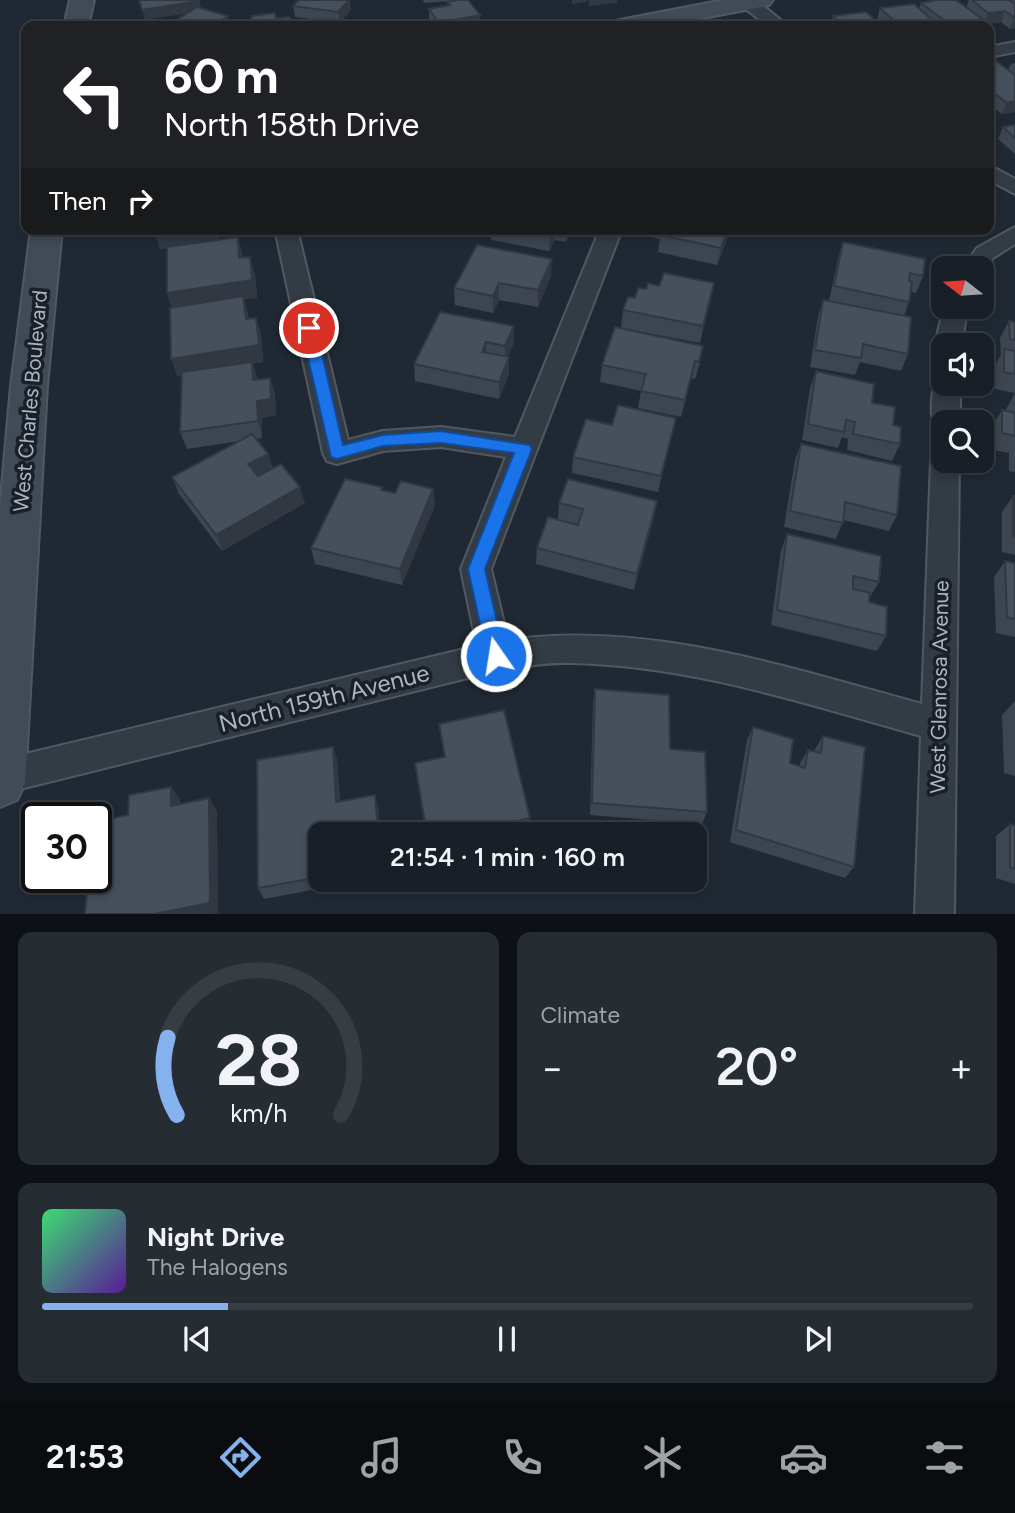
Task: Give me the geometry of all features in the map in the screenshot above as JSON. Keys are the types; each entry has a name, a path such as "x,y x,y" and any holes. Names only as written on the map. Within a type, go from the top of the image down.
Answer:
{"street":[{"path":"77,21 82,0"},
{"path":"651,21 755,1 774,21"},
{"path":"994,51 1015,47"},
{"path":"994,174 1015,188"},
{"path":"983,256 1015,234"},
{"name":"West Charles Boulevard","path":"0,783 29,386 46,235"},
{"path":"287,235 337,453 383,440 441,437 524,449"},
{"path":"496,656 476,569 609,235"},
{"name":"West Glenrosa Avenue","path":"934,914 945,473"},
{"name":"North 159th Avenue","path":"0,777 496,656 568,648 637,654 712,665 937,724"}],"building":[{"path":"139,0 199,0 199,1 142,10"},
{"path":"299,0 349,0 338,12 293,6"},
{"path":"468,0 480,15 438,21 429,9 450,5 447,2"},
{"path":"956,0 985,21 945,21 921,3"},
{"path":"972,0 1009,0 1015,4 1015,18 1005,11 988,13"},
{"path":"914,4 933,21 894,21 880,8"},
{"path":"197,7 228,16 220,21 175,21"},
{"path":"866,12 876,21 838,21 833,16"},
{"path":"275,13 276,18 290,17 291,21 252,21 251,16"},
{"path":"994,62 1015,75 1015,101 1007,103 994,93"},
{"path":"1015,125 1015,138 1003,127"},
{"path":"660,235 726,235 721,248"},
{"path":"238,237 239,258 250,257 252,280 167,293 167,247"},
{"path":"843,242 925,259 923,276 910,273 909,281 912,282 909,302 834,286"},
{"path":"477,245 552,259 538,290 499,283 493,296 454,288"},
{"path":"664,273 714,283 703,326 623,310 628,297 635,298 638,288 646,289 648,283 659,286"},
{"path":"243,296 246,319 256,318 259,345 171,359 170,308"},
{"path":"823,300 911,317 908,354 863,344 861,358 815,350"},
{"path":"440,312 514,326 505,346 486,342 482,352 509,357 499,382 414,364"},
{"path":"1009,321 1015,322 1015,340 1010,339"},
{"path":"615,327 703,346 699,362 695,361 685,400 641,391 646,374 602,365"},
{"path":"1004,349 1015,351 1015,374 1004,372"},
{"path":"252,362 253,380 270,378 271,399 257,401 258,421 180,432 182,372"},
{"path":"816,371 874,384 872,403 895,407 893,425 901,427 900,444 853,434 855,422 846,420 844,432 808,424"},
{"path":"618,405 676,418 661,476 573,457 586,419 612,425"},
{"path":"1002,410 1015,413 1015,436 1002,433"},
{"path":"252,434 268,454 248,464 258,476 281,464 300,487 216,535 172,477"},
{"path":"801,444 901,466 897,515 845,502 843,523 790,511"},
{"path":"345,479 382,487 381,490 395,493 401,481 433,489 400,569 311,548"},
{"path":"568,479 657,501 637,574 537,548 548,517 578,525 583,509 559,503"},
{"path":"1015,496 1015,537 1013,536"},
{"path":"787,534 881,556 879,582 853,576 853,589 870,593 869,602 887,607 886,636 777,610"},
{"path":"1005,561 1015,563 1015,619 1007,617"},
{"path":"595,689 669,695 670,749 705,752 707,812 592,803"},
{"path":"504,710 530,818 512,822 425,822 415,763 445,757 439,724"},
{"path":"753,727 793,739 790,763 805,768 808,750 821,753 823,736 865,747 854,867 736,830"},
{"path":"333,747 336,802 375,795 377,822 308,822 308,879 258,888 257,760"},
{"path":"171,787 171,806 209,798 210,903 154,914 85,914 87,893 112,893 112,818 128,815 129,795"},
{"path":"1010,824 1015,826 1015,869 1010,867"}],"route":[{"path":"309,328 337,453 383,440 441,437 524,449 476,569 496,656"}]}
